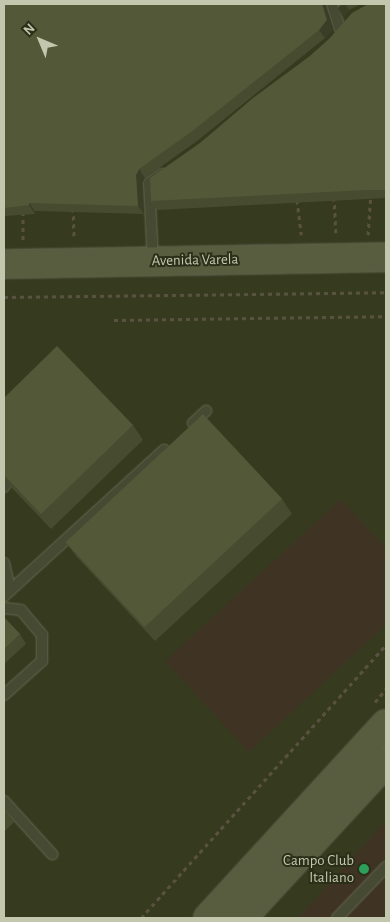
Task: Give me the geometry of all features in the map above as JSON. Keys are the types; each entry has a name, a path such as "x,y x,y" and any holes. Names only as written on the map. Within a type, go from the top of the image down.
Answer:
{"main road":[{"name":"Avenida Varela","path":"14,264 376,257"},
{"path":"208,918 386,724"},
{"path":"242,918 386,762"}],"lane":[{"path":"332,4 341,30"},
{"path":"153,261 149,183 171,167"},
{"path":"184,431 206,411"},
{"path":"7,593 170,444"},
{"path":"4,563 7,593"},
{"path":"4,608 21,610 42,635 42,661 4,695"},
{"path":"4,801 52,854"},
{"path":"337,918 386,867"}],"path":[{"path":"333,188 337,258"},
{"path":"372,190 376,257"},
{"path":"296,194 304,258"},
{"path":"14,264 23,204"},
{"path":"73,207 75,262"},
{"path":"4,297 386,292"},
{"path":"114,320 386,316"},
{"path":"141,918 386,645"}],"shaded area":[{"path":"341,499 386,548 386,625 249,752 165,661"},
{"name":"Campo Club Italiano","path":"386,820 386,918 298,918"}],"building":[{"path":"4,4 322,4 327,20 319,30 191,132 139,169 136,175 138,206 29,203 29,205 4,208"},
{"path":"368,4 386,4 386,190 151,201 150,178 200,143 253,98 310,56 329,39 352,13"},
{"path":"57,346 133,425 41,514 4,475 4,398"},
{"path":"203,414 282,499 145,627 66,542"},
{"path":"4,617 20,634 4,649"}],"place":[{"name":"Campo Club Italiano","path":"364,869"}]}
